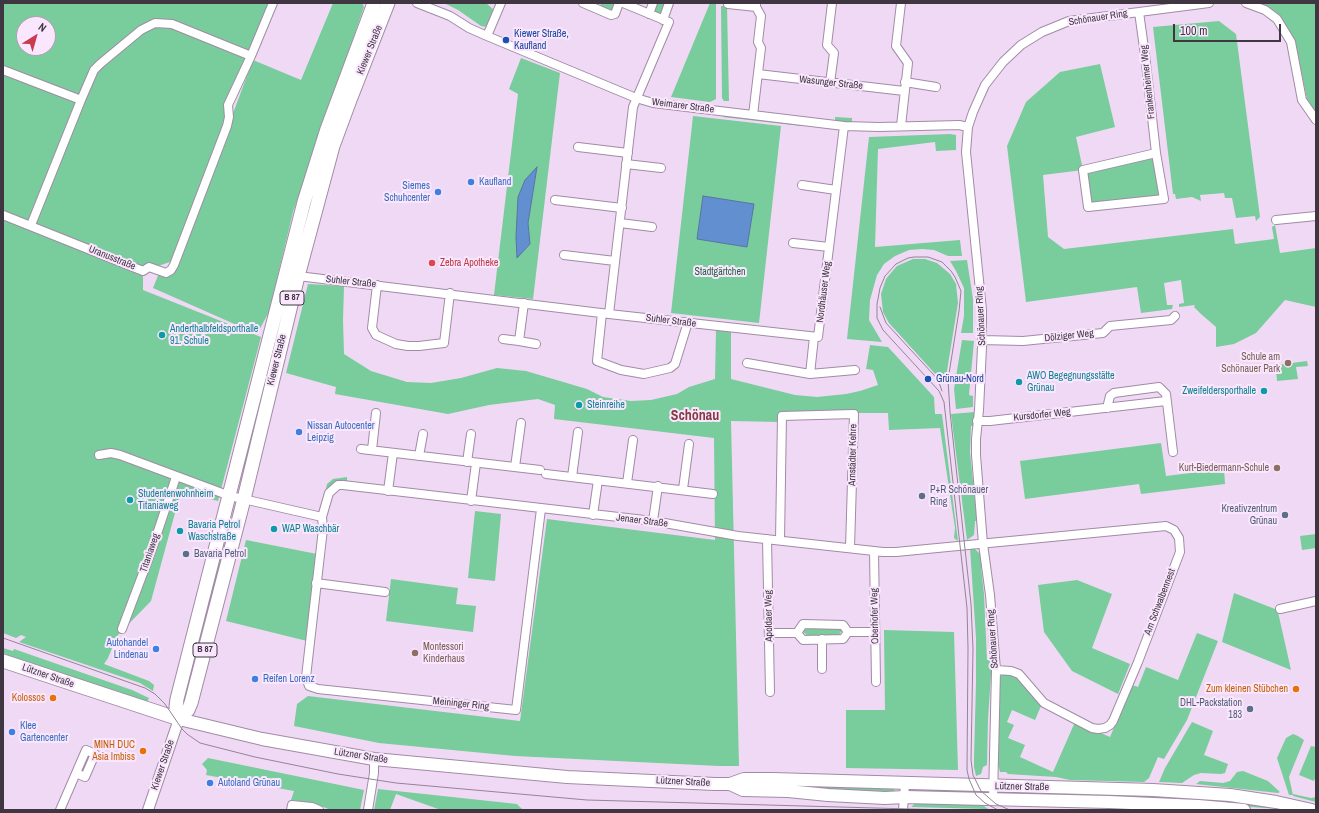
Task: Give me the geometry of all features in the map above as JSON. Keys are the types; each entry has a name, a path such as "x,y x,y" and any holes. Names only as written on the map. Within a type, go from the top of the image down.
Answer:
{"main road":[{"name":"Kiewer Straße","path":"374,3 327,129 304,202 177,699 176,708 179,719 188,710 191,703 244,499 298,276 333,146 388,3"},
{"name":"Lützner Straße","path":"3,661 179,719 262,739 374,759 568,777 730,784 744,779 758,779 1212,793 1252,798 1312,810"},
{"name":"Lützner Straße","path":"730,784 743,790 788,791 885,798 993,799 1198,806 1244,810"}],"street":[{"name":"Uranusstraße","path":"31,225 144,271 149,267 166,273 171,270 227,126 229,117 228,105 251,56 273,3"},
{"name":"Weimarer Straße","path":"417,3 450,16 469,28 487,36 636,98 653,103 844,126 959,125 968,127"},
{"path":"487,36 501,3"},
{"path":"583,3 596,6 611,15 614,14 619,3"},
{"path":"623,3 669,22 636,98 634,107 615,261 597,361 621,370 644,374 670,368 675,364 688,322"},
{"path":"649,14 653,3"},
{"path":"663,20 669,3"},
{"path":"830,83 834,53 827,45 832,3"},
{"path":"901,3 896,46 908,63 901,126"},
{"name":"Schönauer Ring","path":"993,799 996,670 990,595 983,544 976,455 982,340 982,310 966,152 968,127 985,85 1003,62 1021,45 1042,32 1069,21 1209,3"},
{"path":"1246,3 1266,10 1277,19 1292,42 1302,100 1316,120"},
{"path":"728,4 756,5 761,16 758,42 761,48 753,115"},
{"name":"Frankenheimer Weg","path":"1139,12 1156,153 1164,199 1088,207 1083,170 1156,153"},
{"path":"3,215 31,225 94,70 141,30 155,23 172,24 251,56"},
{"path":"3,70 81,100"},
{"name":"Wasunger Straße","path":"758,74 830,83 936,87"},
{"name":"Nordhäuser Weg","path":"810,374 829,247 844,126"},
{"path":"578,147 628,153"},
{"path":"626,164 661,168"},
{"path":"802,185 836,190"},
{"path":"555,200 622,208"},
{"path":"1276,220 1316,216"},
{"path":"620,223 652,227"},
{"name":"Nordhäuser Weg","path":"793,243 829,247"},
{"path":"564,255 615,261"},
{"name":"Suhler Straße","path":"298,276 816,337"},
{"path":"377,285 372,328 376,335 396,344 408,346 444,343 450,293"},
{"path":"519,341 524,302"},
{"name":"Dölziger Weg","path":"982,340 1023,341 1103,333 1110,326 1171,320 1175,316"},
{"path":"503,339 536,344"},
{"path":"747,363 810,374 855,370"},
{"path":"1107,408 1110,396 1114,393 1127,390 1160,387 1166,394 1173,452"},
{"name":"Kursdorfer Weg","path":"977,421 990,421 1166,401"},
{"path":"372,450 376,413"},
{"name":"Arnstädter Kehre","path":"780,540 782,416 854,414 850,548"},
{"path":"515,467 521,423"},
{"path":"572,477 578,432"},
{"path":"419,456 423,434"},
{"path":"467,462 471,434"},
{"path":"628,483 633,440"},
{"path":"684,489 689,444"},
{"path":"362,449 515,467 572,477 684,489 713,494"},
{"path":"99,455 111,453 120,455 230,496 322,517"},
{"path":"388,491 393,453"},
{"path":"471,501 476,463"},
{"name":"Titaniaweg","path":"122,629 151,552 176,476"},
{"path":"593,515 598,480"},
{"name":"Jenaer Straße","path":"322,517 329,493 338,485 343,485 653,521 726,534 874,551 896,552 983,544"},
{"path":"653,521 658,486"},
{"name":"Meininger Ring","path":"322,517 323,529 306,677 309,686 313,688 516,710 541,509"},
{"name":"Am Schwalbennest","path":"983,544 1166,526 1174,530 1179,538 1180,552 1138,662 1110,725 1105,728 1092,728 1044,703 1019,674 1011,670 996,670"},
{"name":"Apoldaer Weg","path":"768,539 770,692"},
{"name":"Oberhofer Weg","path":"874,551 876,682"},
{"path":"316,583 385,592"},
{"path":"1280,609 1316,600"},
{"path":"797,633 803,624 843,625 848,632"},
{"path":"770,633 797,633 803,640 843,639 848,632"},
{"path":"848,632 875,632"},
{"path":"822,639 822,669"},
{"name":"Kiewer Straße","path":"148,810 179,719"},
{"path":"368,810 374,773 374,759"},
{"path":"60,810 76,773"},
{"path":"903,810 905,784"},
{"path":"290,810 292,805 312,807 318,810"}],"green space":[{"path":"3,3 273,3 228,105 229,117 177,258 230,131 232,116 253,60 301,80 333,3 362,3 364,7 293,212 269,312 257,334 153,288 159,273 169,275 176,260 143,271 143,290 261,337 218,501 181,491 151,601 117,636 104,664 149,681 154,685 153,691 140,683 19,642 26,637 21,635 16,638 3,633"},
{"path":"444,3 486,3 494,10 487,27 481,26 458,10"},
{"path":"601,3 614,4 612,12 600,7"},
{"path":"657,3 667,3 662,14 655,12"},
{"path":"710,3 716,3 716,99 710,102 671,97"},
{"path":"1258,3 1316,3 1316,114 1307,99 1295,41 1288,28 1279,17"},
{"path":"721,6 727,6 729,101 724,101 722,98"},
{"path":"1219,21 1236,34 1260,217 1256,221 1255,216 1236,218 1232,198 1225,198 1224,193 1200,195 1201,201 1192,197 1176,199 1175,194 1173,194 1153,27"},
{"path":"521,58 560,73 533,299 494,295 518,94 509,89"},
{"path":"1100,64 1115,127 1076,137 1083,170 1043,175 1048,237 1064,249 1233,229 1235,244 1274,239 1272,227 1275,225 1280,253 1316,248 1316,307 1285,300 1256,333 1234,344 1216,347 1216,327 1194,307 1195,305 1179,307 1179,304 1184,303 1181,280 1164,283 1167,305 1173,305 1172,309 1141,313 1137,287 1026,302 1007,146 1026,102 1060,72"},
{"path":"723,114 802,124 802,126 723,117"},
{"name":"Stadtgärtchen","path":"693,116 781,126 759,323 671,313"},
{"path":"835,117 852,118 852,123 835,121"},
{"path":"956,135 956,150 936,151 935,142 878,149 875,247 960,240 962,256 948,256 934,250 922,249 909,250 895,256 884,264 877,275 870,300 869,320 882,342 847,339 869,137"},
{"path":"1156,153 1164,199 1088,207 1083,170"},
{"path":"913,259 925,259 937,263 950,274 956,284 958,303 946,377 938,377 889,323 883,312 881,294 886,279 897,266"},
{"path":"967,260 973,299 973,333 961,333 964,316 964,288 950,261"},
{"path":"308,284 344,286 344,354 371,371 407,382 431,383 461,378 497,368 526,371 587,389 603,397 631,401 651,400 677,394 689,387 715,379 716,329 731,331 731,379 795,395 817,397 846,394 878,385 873,370 866,369 870,345 888,347 934,397 935,414 942,414 958,541 954,538 955,528 940,428 889,430 888,413 780,413 780,422 731,421 739,766 515,756 379,743 294,726 297,704 308,696 520,721 547,519 715,540 714,438 554,419 555,405 538,399 489,405 448,414 335,394 336,387 286,373"},
{"path":"962,340 974,341 969,395 973,396 973,407 956,409 954,389"},
{"path":"1307,361 1308,366 1296,367 1298,379 1277,381 1276,370 1245,373 1245,369"},
{"path":"975,412 974,426 971,426 970,452 977,521 975,521 974,535 967,540 951,414"},
{"path":"1161,443 1166,476 1224,469 1225,484 1141,494 1139,484 1025,499 1020,461"},
{"path":"347,477 347,482 334,484 325,493 327,484 333,479"},
{"path":"475,511 501,514 495,581 468,578"},
{"path":"229,518 221,556 219,580 189,699 184,698"},
{"path":"1316,534 1316,548 1302,550 1300,536"},
{"path":"246,540 317,554 307,641 226,621"},
{"path":"970,548 975,549 980,554 983,567 981,567 984,594 987,660 992,660 987,765 983,767 981,774 976,776 974,758 976,638"},
{"path":"391,579 458,588 456,604 476,606 473,632 386,621"},
{"path":"1077,580 1112,594 1092,648 1130,664 1118,694 1072,671 1044,632 1038,585"},
{"path":"1234,593 1275,609 1278,612 1291,670 1222,642"},
{"path":"839,626 842,630 839,635 807,635 802,631 803,628"},
{"path":"884,630 954,632 958,770 846,768 846,710 885,710"},
{"path":"1197,633 1218,641 1187,720 1164,759 1158,757 1149,778 1144,782 1070,780 1056,777 1008,774 1006,772 1000,772 998,764 999,682 1000,677 1003,674 1015,675 1041,706 1035,720 1012,710 1007,722 1014,725 1008,738 1025,745 1020,757 1053,772 1075,722 1110,737 1132,685 1138,687 1146,667 1178,680"},
{"path":"3,648 13,651 14,649 132,690 149,698 147,702 10,656 3,653"},
{"path":"1192,722 1213,731 1204,755 1228,764 1225,773 1201,773 1194,775 1182,783 1159,782 1165,768"},
{"path":"1293,734 1304,740 1289,777 1293,795 1289,795 1277,758 1286,738"},
{"path":"1311,746 1316,747 1316,776 1314,781 1299,775"},
{"path":"208,758 364,790 360,810 331,810 313,803 291,800 294,791 206,775 207,770 202,764"},
{"path":"1243,771 1268,781 1280,792 1196,784 1200,781 1223,783 1230,781 1237,772"},
{"path":"789,784 893,788 895,791 893,793 788,788"},
{"path":"378,789 517,804 523,810 441,810 396,794 390,810 374,810"},
{"path":"1068,791 1148,794 1148,800 1074,798"},
{"path":"1155,794 1190,795 1298,810 1155,801"},
{"path":"1293,794 1311,798 1316,797 1316,802 1293,796"},
{"path":"917,802 980,803 988,809 911,807"}],"water":[{"path":"537,167 528,223 530,244 517,258 516,237 518,197 525,180"},
{"path":"703,196 754,204 747,247 697,239"}],"tram line":[{"path":"998,810 985,803 976,795 967,770 967,608 944,402 939,391 883,330 877,318 877,304 880,288 885,276 896,264 908,258 914,257 928,257 942,262 955,277 961,291 948,380 950,412 971,604 973,649 971,760 973,775 981,791 996,804 1010,810"},
{"path":"880,307 886,323 938,380 942,391"},
{"path":"3,638 145,688 155,694 165,704 182,729 200,743 255,757 338,774 396,783 587,800 947,810"}],"place":[{"name":"Kiewer Straße, Kaufland","path":"506,40"},
{"name":"Kaufland","path":"471,182"},
{"name":"Siemes Schuhcenter","path":"438,192"},
{"name":"Zebra Apotheke","path":"432,263"},
{"name":"Anderthalbfeldsporthalle 91. Schule","path":"162,335"},
{"name":"Schule am Schönauer Park","path":"1288,363"},
{"name":"Grünau-Nord","path":"928,379"},
{"name":"AWO Begegnungsstätte Grünau","path":"1019,382"},
{"name":"Zweifeldersporthalle","path":"1264,391"},
{"name":"Steinreihe","path":"579,405"},
{"name":"Nissan Autocenter Leipzig","path":"299,432"},
{"name":"Kurt-Biedermann-Schule","path":"1277,468"},
{"name":"P+R Schönauer Ring","path":"922,496"},
{"name":"Studentenwohnheim Titaniaweg","path":"130,500"},
{"name":"Kreativzentrum Grünau","path":"1285,515"},
{"name":"WAP Waschbär","path":"274,529"},
{"name":"Bavaria Petrol Waschstraße","path":"180,531"},
{"name":"Bavaria Petrol","path":"186,554"},
{"name":"Autohandel Lindenau","path":"156,649"},
{"name":"Montessori Kinderhaus","path":"415,653"},
{"name":"Reifen Lorenz","path":"255,679"},
{"name":"Zum kleinen Stübchen","path":"1296,689"},
{"name":"Kolossos","path":"53,698"},
{"name":"DHL-Packstation 183","path":"1250,709"},
{"name":"Klee Gartencenter","path":"12,732"},
{"name":"MINH DUC Asia Imbiss","path":"143,751"},
{"name":"Autoland Grünau","path":"210,783"}],"district":[{"name":"Schönau","path":"695,416"}]}
